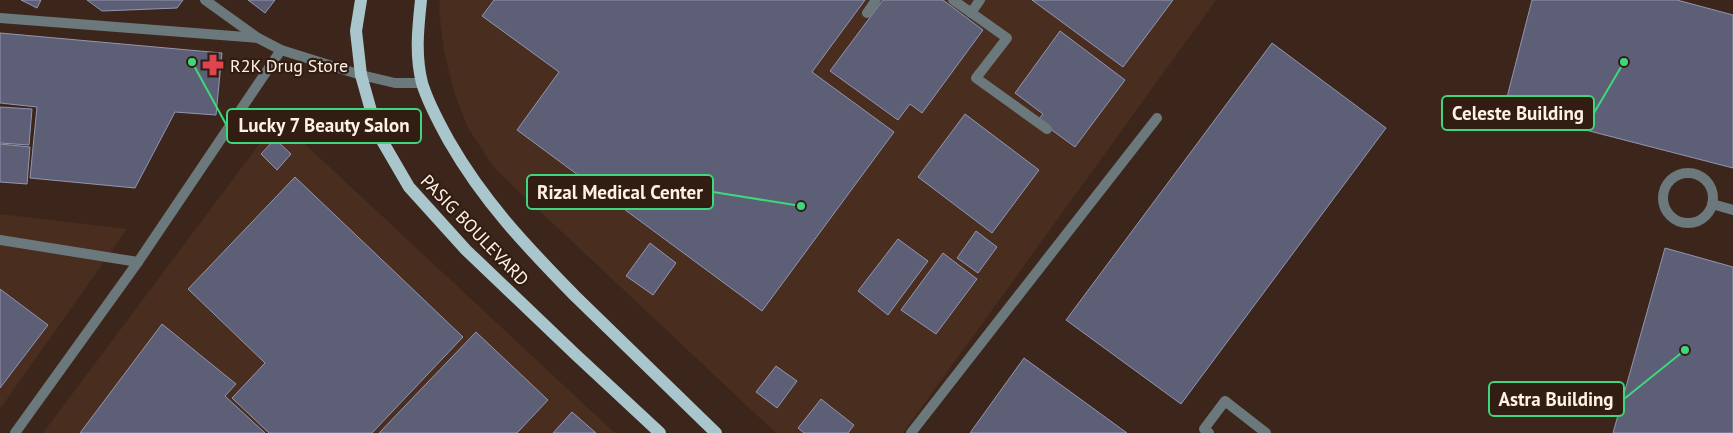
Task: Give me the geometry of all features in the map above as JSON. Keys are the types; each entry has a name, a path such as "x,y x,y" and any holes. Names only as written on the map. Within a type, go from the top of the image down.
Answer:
{"main road":[{"name":"PASIG BOULEVARD","path":"362,0 356,31 361,76 378,132 409,187 466,250 660,433"},
{"name":"PASIG BOULEVARD","path":"421,0 416,45 422,83 436,118 466,171 503,220 609,329 716,433"}],"street":[{"path":"205,0 258,38 281,50 361,76 395,83 422,83"},
{"path":"867,13 876,0"},
{"path":"953,0 1007,38 976,78 1047,129"},
{"path":"971,13 980,0"},
{"path":"0,18 258,38"},
{"path":"15,433 138,262 281,50"},
{"path":"911,433 1157,118"},
{"path":"1691,173 1706,181 1713,196 1712,204 1704,217 1696,222 1680,222 1667,212 1662,197 1669,181 1675,177 1691,173"},
{"path":"1712,204 1733,210"},
{"path":"0,240 138,262"},
{"path":"1210,433 1204,429 1225,401 1266,433"}],"shaded area":[{"path":"440,0 1216,0 903,433 776,433 495,169 468,128 454,92 444,51 439,11"},
{"path":"278,119 589,409 615,433 43,433"},
{"path":"0,214 127,229 0,409"}],"building":[{"path":"21,0 41,0 37,8"},
{"path":"87,0 183,0 177,8 102,11"},
{"path":"248,0 275,0 265,13"},
{"path":"494,0 865,0 812,72 894,132 762,311 517,130 559,72 482,16"},
{"path":"883,0 943,0 983,30 922,113 910,104 898,120 830,71"},
{"path":"1032,0 1173,0 1123,67"},
{"path":"1532,0 1677,0 1733,15 1733,168 1504,109"},
{"path":"1060,31 1125,80 1075,147 1038,120 1043,114 1015,93"},
{"path":"0,33 222,53 216,115 175,112 135,188 30,178 37,107 0,103"},
{"path":"1272,43 1386,128 1181,404 1066,320"},
{"path":"0,107 32,109 29,145 0,143"},
{"path":"965,114 1039,170 992,233 918,177"},
{"path":"275,139 291,154 277,170 261,154"},
{"path":"0,144 30,147 27,184 0,182"},
{"path":"295,177 463,337 372,433 269,433 232,398 265,363 188,289"},
{"path":"976,231 997,247 978,273 957,258"},
{"path":"898,239 928,261 888,315 858,291"},
{"path":"650,243 676,263 653,295 626,276"},
{"path":"1665,248 1733,267 1733,433 1613,433"},
{"path":"943,253 977,279 936,334 901,310"},
{"path":"0,289 48,325 0,388"},
{"path":"162,324 236,384 225,396 265,433 80,433"},
{"path":"476,332 548,400 517,433 379,433"},
{"path":"1024,358 1127,433 970,433"},
{"path":"776,366 797,381 777,408 756,392"},
{"path":"821,399 854,425 848,433 804,433 798,428"},
{"path":"572,412 596,433 553,433"}],"place":[{"name":"Lucky 7 Beauty Salon","path":"192,62"},
{"name":"Celeste Building","path":"1624,62"},
{"name":"R2K Drug Store","path":"213,65"},
{"name":"Rizal Medical Center","path":"801,206"},
{"name":"Astra Building","path":"1685,350"}]}
